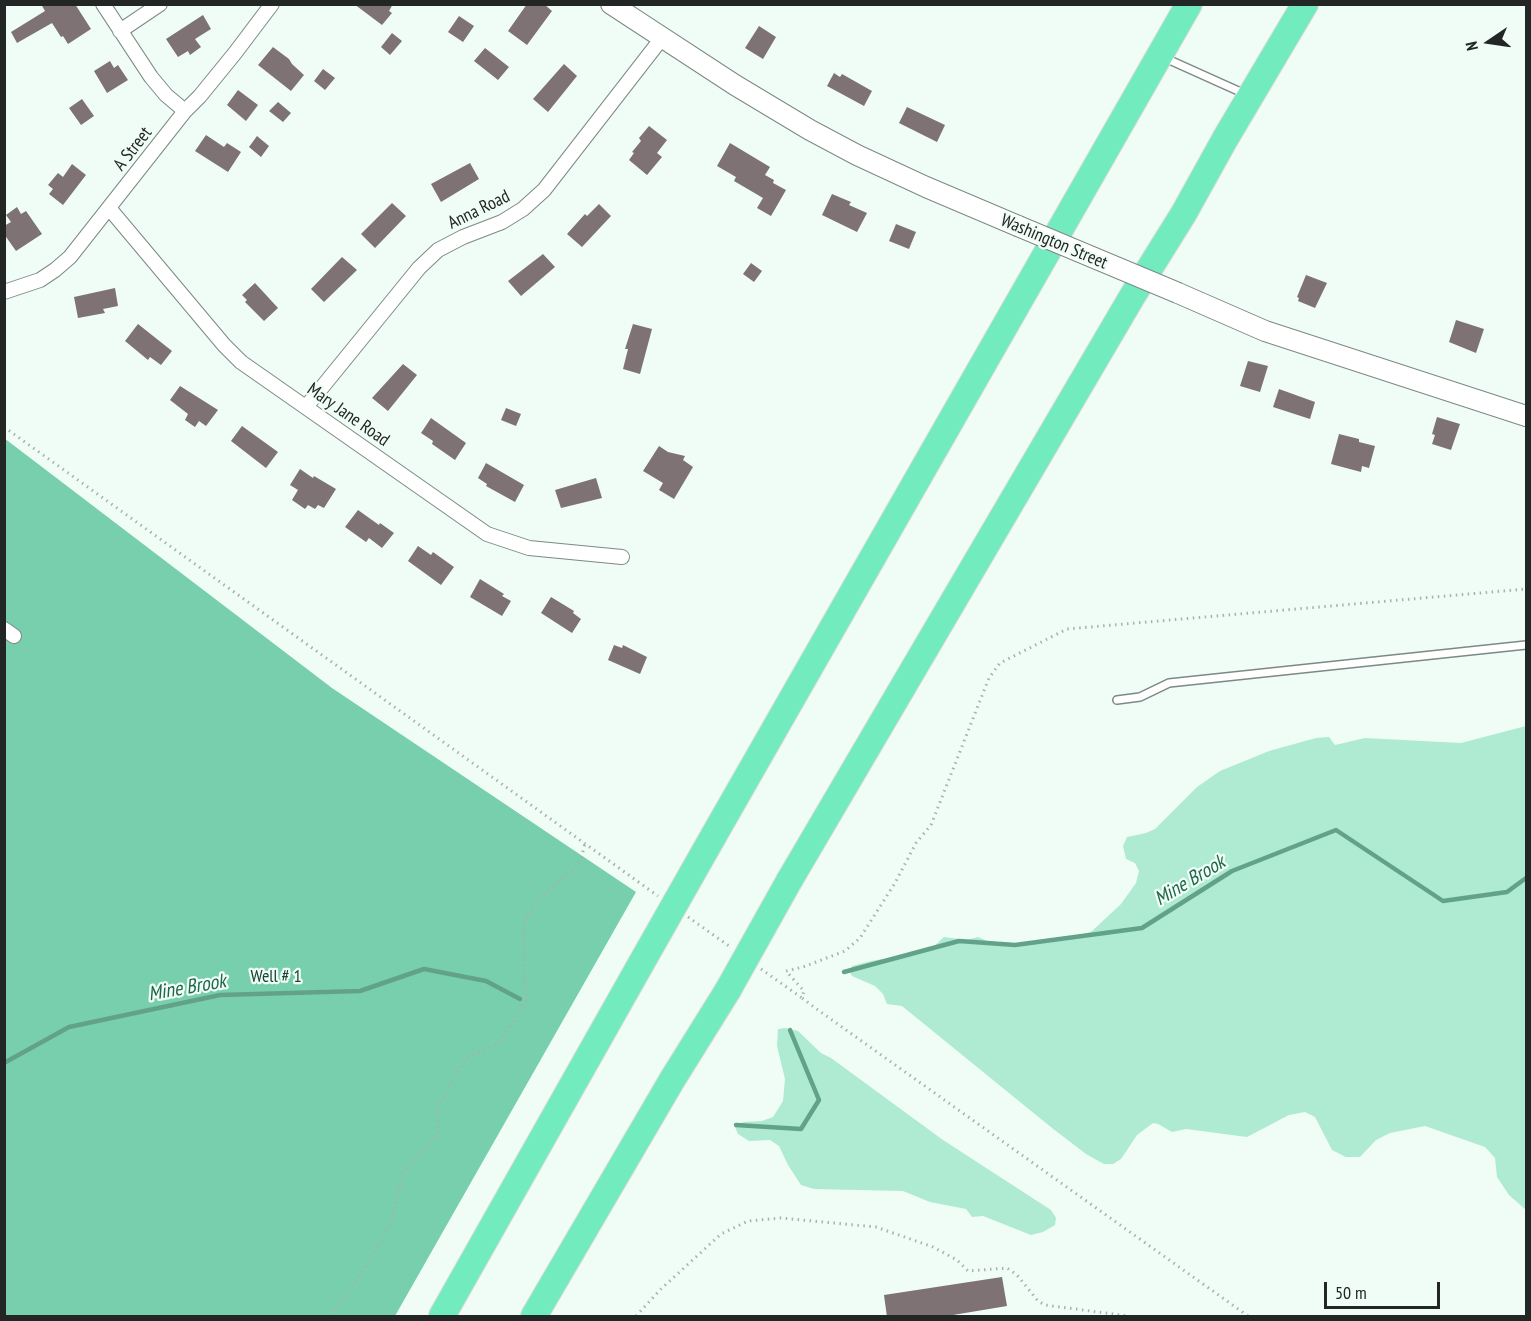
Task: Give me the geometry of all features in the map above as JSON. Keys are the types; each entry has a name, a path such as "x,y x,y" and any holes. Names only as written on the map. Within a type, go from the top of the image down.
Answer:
{"highway":[{"path":"442,1317 714,835 1189,4"},
{"path":"534,1317 1305,4"}],"main road":[{"name":"Washington Street","path":"611,4 745,91 857,155 1264,332 1527,416"}],"street":[{"path":"103,4 151,77 166,95 185,111"},
{"path":"120,31 160,4"},
{"name":"A Street","path":"4,292 40,280 55,270 76,250 272,4"},
{"name":"Anna Road","path":"306,407 419,268 438,250 463,237 502,222 523,209 544,190 662,38"},
{"name":"Mary Jane Road","path":"109,208 224,345 241,362 487,534 529,548 622,557"}],"lane":[{"path":"1160,56 1250,97"},
{"path":"1117,700 1140,697 1169,683 1527,645"}],"path":[{"path":"4,427 660,897"},
{"path":"802,998 804,991 786,971 845,951 860,938 896,883 916,843 932,825 989,678 1000,663 1066,629 1527,589"},
{"path":"330,1317 355,1284 391,1224 403,1173 438,1134 437,1115 441,1102 463,1062 467,1057 498,1044 526,1002 528,995 524,974 523,928 529,912 543,895 580,864 585,843"},
{"path":"679,910 736,951"},
{"path":"754,964 1248,1317"},
{"path":"636,1317 661,1289 721,1234 747,1221 781,1218 876,1227 933,1247 957,1260 968,1271 1007,1268 1017,1275 1038,1301 1045,1305 1128,1317"}],"green space":[{"name":"Well # 1","path":"4,438 332,688 636,892 395,1316 5,1316"},
{"path":"1526,726 1526,1210 1509,1195 1497,1177 1495,1158 1485,1147 1425,1126 1390,1133 1376,1140 1360,1157 1346,1157 1332,1150 1315,1117 1305,1112 1289,1115 1247,1137 1186,1129 1172,1132 1153,1123 1137,1135 1121,1159 1113,1164 1104,1164 1086,1154 1052,1128 902,1006 887,1004 883,994 875,986 852,976 850,972 852,966 924,952 944,937 967,940 978,937 999,946 1051,942 1091,932 1121,904 1136,883 1139,871 1135,863 1126,859 1123,846 1127,837 1155,829 1197,787 1220,771 1269,751 1316,738 1329,737 1335,745 1365,738 1461,743"},
{"path":"778,1029 798,1031 821,1053 943,1140 1051,1210 1056,1218 1055,1225 1043,1232 1031,1235 983,1216 972,1217 966,1209 930,1202 903,1191 814,1189 801,1185 779,1146 770,1140 749,1141 738,1134 735,1127 743,1122 762,1121 773,1117 783,1101 785,1079 777,1046"}],"building":[{"path":"41,4 75,4 91,29 68,44 52,23 17,43 11,32 45,11"},
{"path":"354,4 393,4 389,11 392,13 382,25"},
{"path":"527,4 544,4 552,11 527,45 508,31"},
{"path":"203,15 211,29 195,39 201,47 190,55 188,51 178,57 166,39"},
{"path":"459,16 474,26 463,42 448,32"},
{"path":"759,26 776,37 763,59 745,48"},
{"path":"392,33 402,41 390,55 381,47"},
{"path":"273,47 289,59 304,75 291,91 258,65"},
{"path":"485,48 509,67 498,80 474,61"},
{"path":"110,61 114,68 118,65 128,80 107,93 94,71"},
{"path":"564,64 577,76 548,112 533,99"},
{"path":"323,69 335,78 325,90 314,81"},
{"path":"834,73 840,77 842,74 872,91 864,106 827,86"},
{"path":"238,90 258,105 246,121 227,105"},
{"path":"82,99 94,116 81,125 69,108"},
{"path":"278,102 291,113 283,122 269,111"},
{"path":"907,107 945,125 937,142 899,123"},
{"path":"649,126 667,140 657,153 662,157 647,175 629,160 641,141 639,138"},
{"path":"206,135 224,147 227,143 241,152 228,172 195,151"},
{"path":"257,136 269,146 261,157 249,147"},
{"path":"730,143 770,167 765,175 774,180 773,183 786,190 771,216 757,208 763,198 734,181 736,177 717,166"},
{"path":"470,163 479,179 441,202 431,184"},
{"path":"72,164 86,175 63,205 49,194 53,189 48,185 58,173 63,177"},
{"path":"832,194 851,202 849,205 867,213 857,232 822,215"},
{"path":"392,203 406,216 375,248 361,234"},
{"path":"599,204 611,216 582,247 567,234 585,214 587,216"},
{"path":"17,207 21,214 26,211 42,234 16,251 4,234 4,226 11,222 6,215"},
{"path":"896,224 916,232 909,249 889,241"},
{"path":"543,254 555,267 521,296 508,281"},
{"path":"342,257 357,270 324,302 311,289"},
{"path":"751,263 762,271 754,282 743,274"},
{"path":"1306,275 1327,283 1315,308 1298,301 1297,297"},
{"path":"255,283 278,308 264,321 245,302 247,300 242,295"},
{"path":"115,288 118,306 103,309 105,313 78,318 74,297"},
{"path":"1456,320 1484,329 1476,353 1449,342"},
{"path":"138,324 172,351 161,365 150,357 148,360 125,341"},
{"path":"633,324 652,329 640,374 623,369 628,349 625,349"},
{"path":"1248,361 1268,366 1260,392 1240,386"},
{"path":"403,364 417,375 388,411 372,398"},
{"path":"180,386 218,410 206,426 199,421 195,427 185,420 188,414 170,400"},
{"path":"1279,389 1315,402 1310,419 1273,407"},
{"path":"506,408 521,414 516,426 501,420"},
{"path":"1437,417 1460,424 1451,450 1432,444 1435,435 1432,434"},
{"path":"431,418 466,443 455,460 421,433"},
{"path":"242,426 278,452 266,468 231,441"},
{"path":"1339,434 1375,446 1369,468 1362,466 1361,472 1331,464"},
{"path":"659,446 668,452 685,456 683,460 693,467 674,499 659,490 663,483 643,471"},
{"path":"486,463 524,485 515,502 486,486 487,484 478,478"},
{"path":"300,469 336,489 324,508 318,505 315,509 308,505 305,509 292,500 298,490 290,485"},
{"path":"596,478 602,498 561,508 555,490"},
{"path":"358,510 394,533 382,548 369,538 366,542 345,527"},
{"path":"418,546 431,555 433,552 454,567 441,585 408,561"},
{"path":"480,579 511,601 502,616 470,597"},
{"path":"551,597 574,611 573,613 581,619 572,633 541,613"},
{"path":"614,645 622,648 623,645 647,657 640,674 608,660"},
{"path":"1002,1277 1007,1306 941,1317 887,1317 884,1295"}],"waterway":[{"name":"Mine Brook","path":"844,972 959,941 1015,945 1142,928 1232,871 1336,830 1443,901 1507,892 1526,878"},
{"name":"Mine Brook","path":"4,1063 69,1027 220,995 360,991 424,969 486,981 520,999"},
{"name":"Mine Brook","path":"736,1125 801,1129 819,1100 790,1030"}]}
